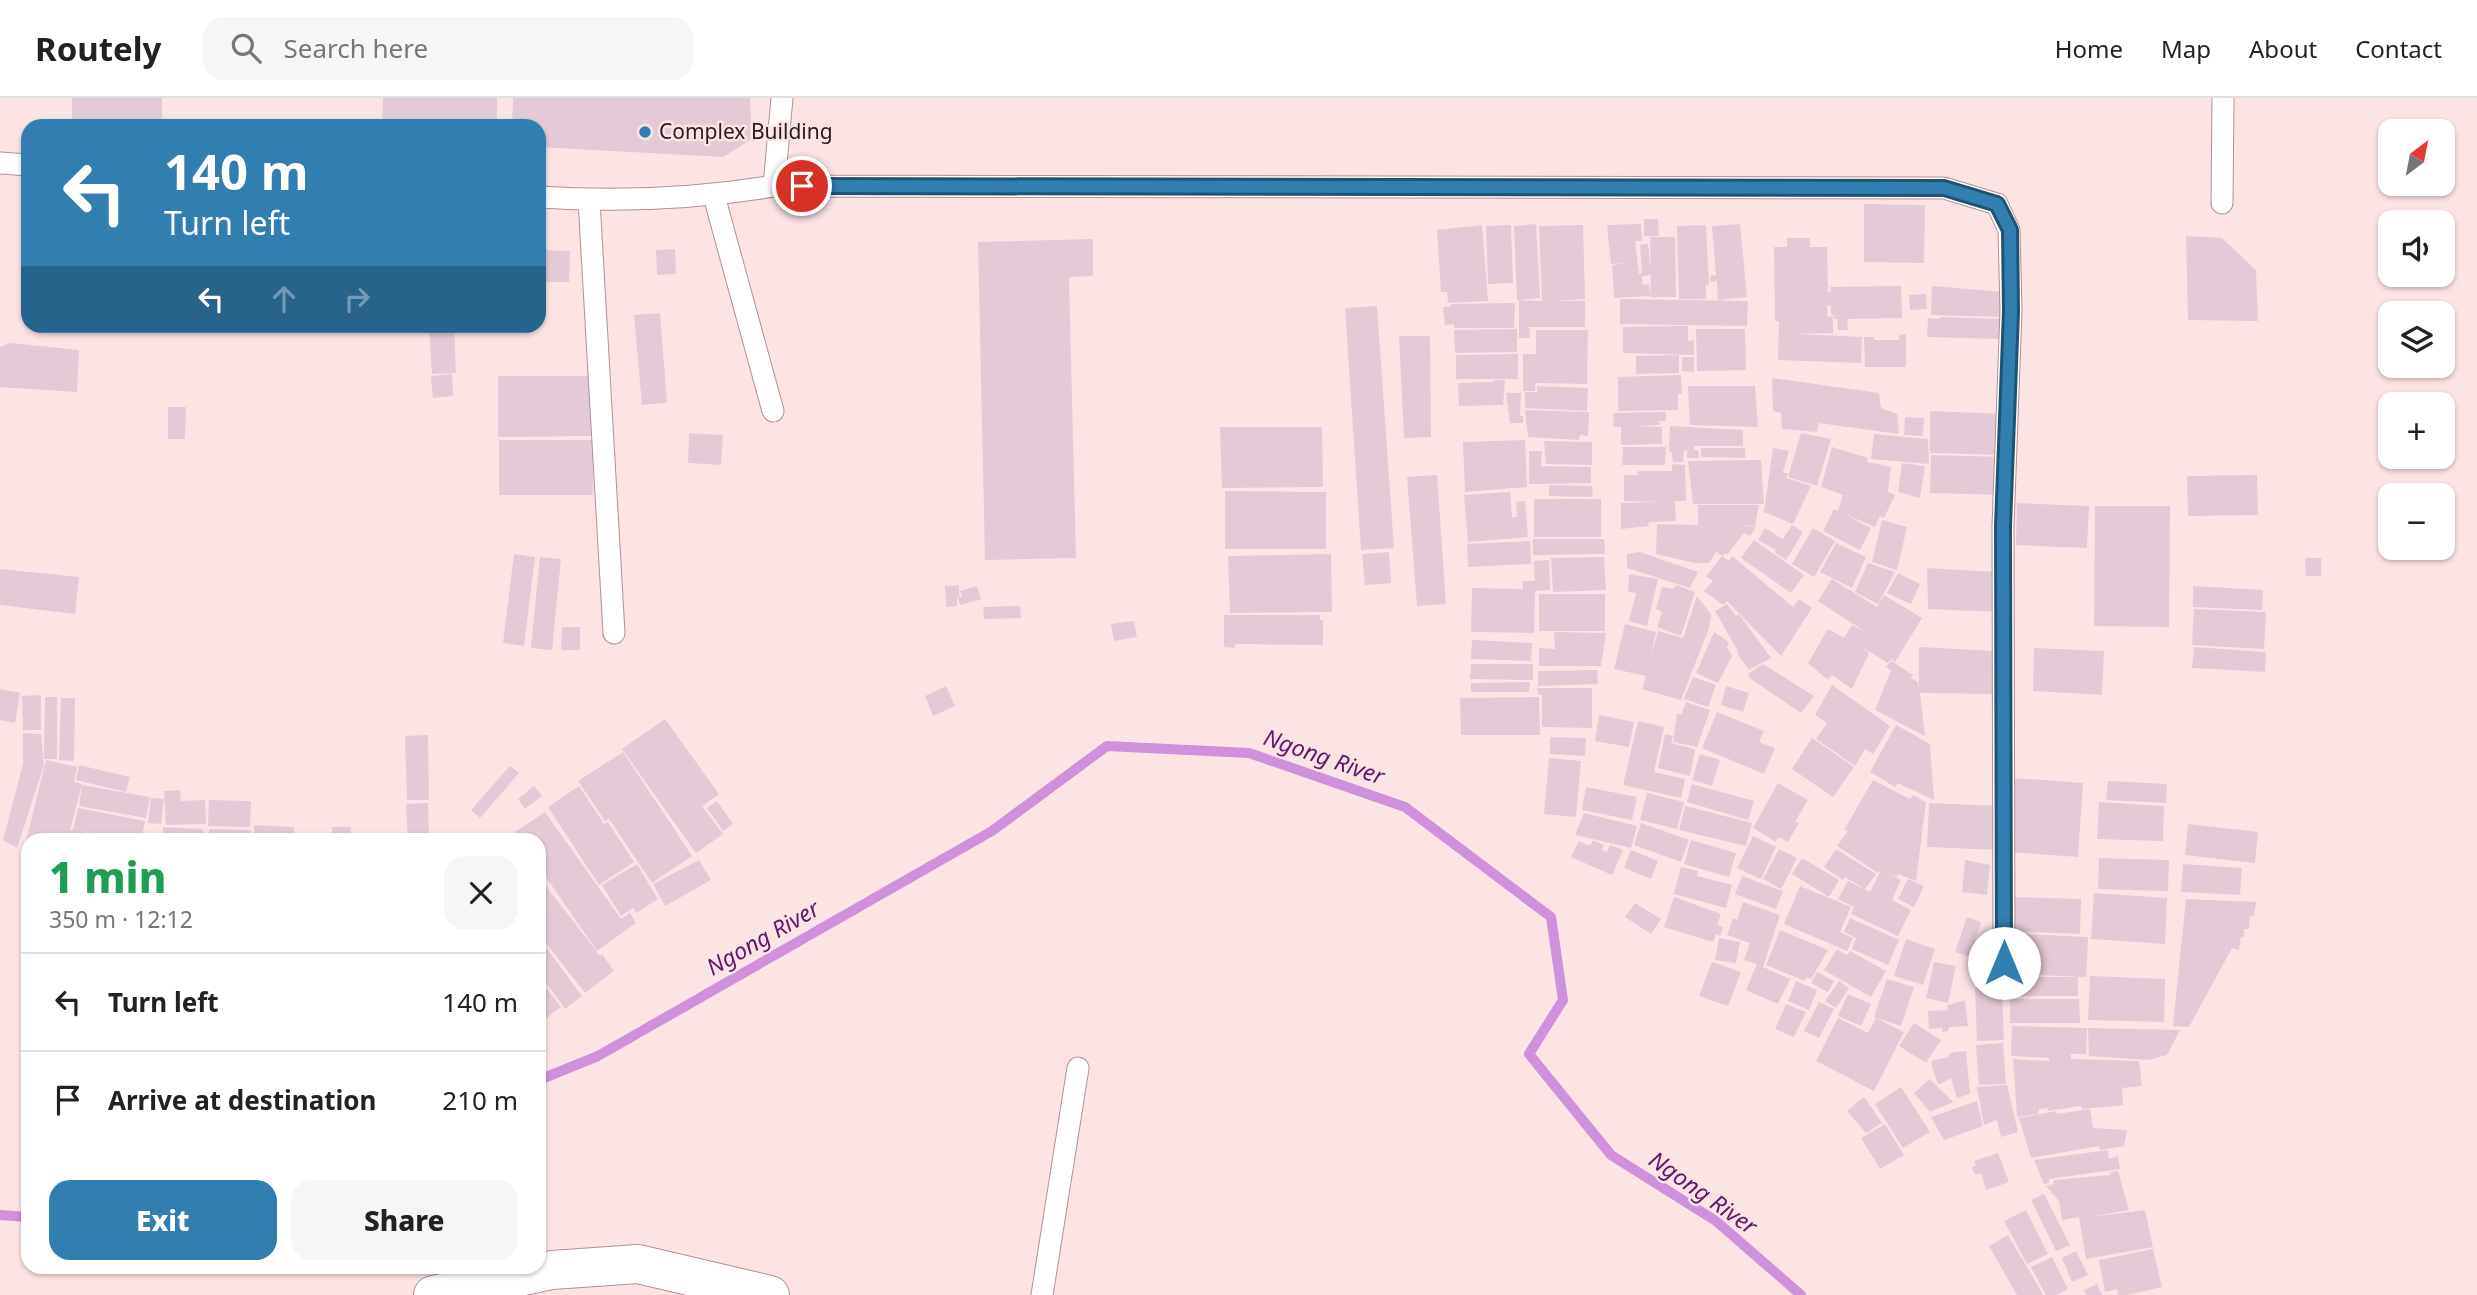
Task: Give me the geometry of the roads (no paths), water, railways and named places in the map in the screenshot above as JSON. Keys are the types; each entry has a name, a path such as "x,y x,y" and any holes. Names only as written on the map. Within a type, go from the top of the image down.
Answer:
{"street":[{"path":"546,1271 638,1264 770,1295"},
{"path":"433,1295 533,1274"}],"lane":[{"path":"774,186 782,98"},
{"path":"2222,203 2223,98"},
{"path":"0,163 21,164"},
{"path":"546,197 589,200 713,196 774,186 1944,188 1997,204 2010,230 2011,311 2003,526 2004,963"},
{"path":"713,196 773,411"},
{"path":"589,200 614,633"},
{"path":"1042,1295 1078,1068"}],"waterway":[{"name":"Ngong River","path":"546,1077 598,1056 992,831 1107,746 1249,753 1405,807 1551,917 1563,1000 1529,1054 1611,1155 1716,1221 1801,1295"},
{"name":"Ngong River","path":"0,1215 21,1216"}],"place":[{"name":"Complex Building","path":"645,132"}]}
